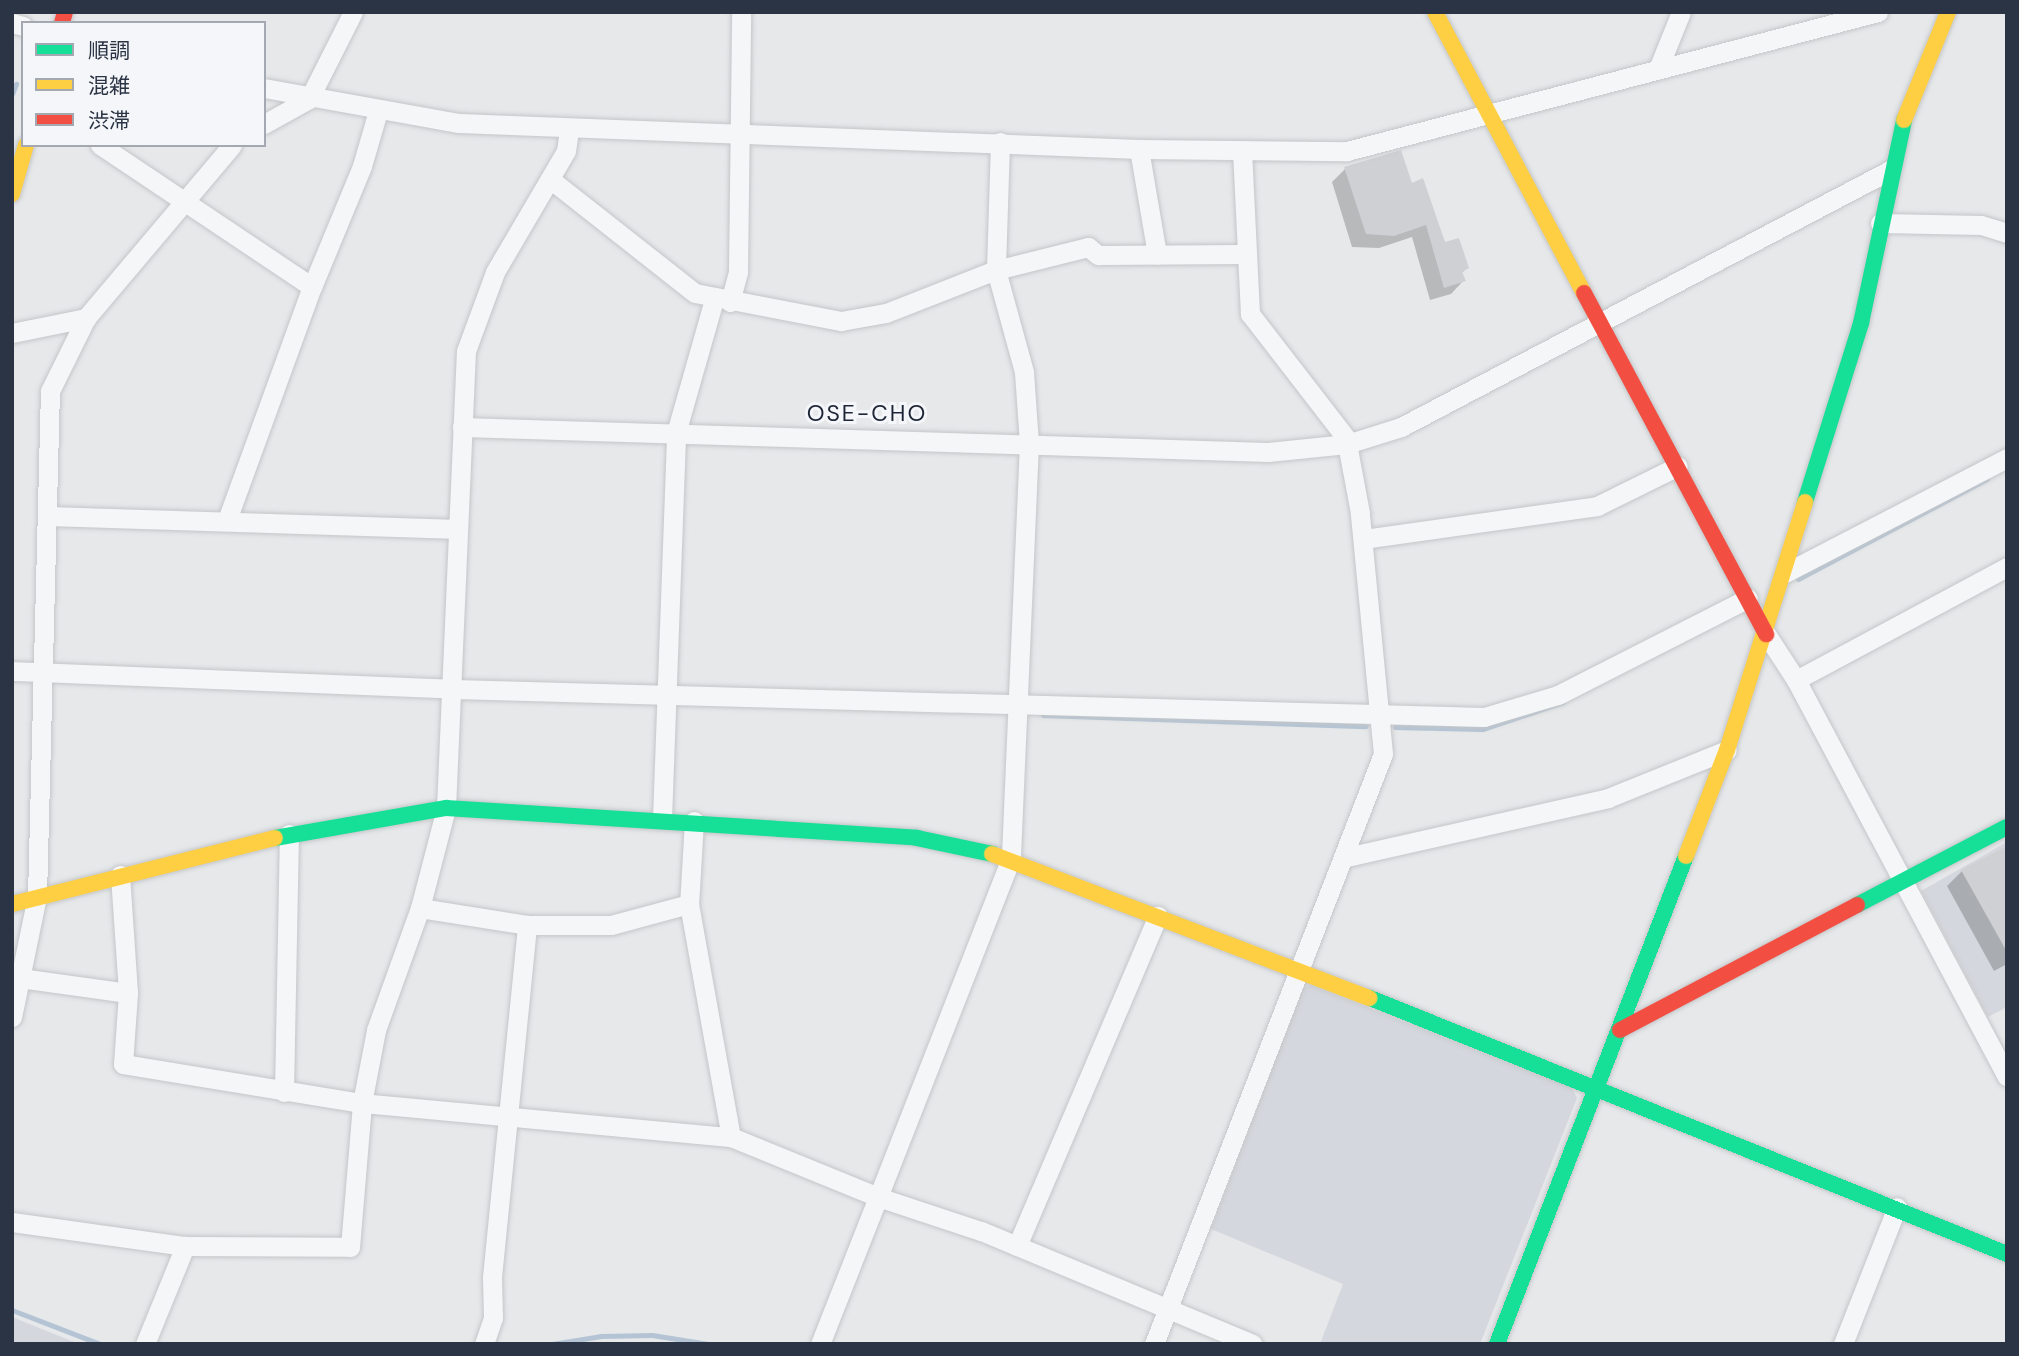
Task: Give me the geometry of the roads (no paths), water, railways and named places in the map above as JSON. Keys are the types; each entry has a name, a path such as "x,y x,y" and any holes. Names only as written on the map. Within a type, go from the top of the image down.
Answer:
{"street":[{"path":"266,123 309,99 353,12"},
{"path":"662,819 664,694 676,433 722,301 738,272 737,134 741,12"},
{"path":"1435,12 1492,113 1766,634 1796,680 1902,884 2007,1076"},
{"path":"1658,69 1681,12"},
{"path":"266,88 309,99 459,123 1139,149 1347,151 1878,12"},
{"path":"1497,1344 1727,750 1766,634 1861,323 1900,130 1948,12"},
{"path":"227,520 312,287 362,166 378,111"},
{"path":"12,1222 185,1246 350,1247 362,1103 376,1030 420,908 446,808 454,689 466,351 495,272 566,150 569,129"},
{"path":"820,1344 1011,858 1029,443 1024,372 996,270 1000,142"},
{"path":"12,194 25,147"},
{"path":"103,147 312,287"},
{"path":"12,1017 37,896 50,391 86,318 187,202 230,147"},
{"path":"1139,149 1157,254"},
{"path":"1154,1344 1346,857 1383,754 1363,539 1347,444 1250,314 1242,150"},
{"path":"462,427 1268,452 1347,444 1401,427 1890,170"},
{"path":"550,179 695,293 722,301 841,321 886,313 996,270 1088,247 1098,255 1245,254"},
{"path":"1880,223 1981,225 2007,233"},
{"path":"12,333 86,318"},
{"path":"1785,573 2007,458"},
{"path":"1363,539 1597,506 1678,466"},
{"path":"48,516 458,529"},
{"path":"1796,680 2007,567"},
{"path":"12,671 454,689 1484,717 1558,695 1748,598"},
{"path":"1346,857 1608,799 1727,750"},
{"path":"12,904 289,834 446,808 694,821 916,838 1011,858 1597,1087 2007,1254"},
{"path":"694,821 689,904 731,1138"},
{"path":"1620,1030 2007,827"},
{"path":"284,1092 289,834"},
{"path":"120,875 128,992 123,1064 362,1103 731,1138 878,1196 1017,1246 1252,1344"},
{"path":"420,908 527,925 611,925 689,904"},
{"path":"1017,1246 1158,916"},
{"path":"484,1344 493,1318 492,1277 527,925"},
{"path":"20,978 128,992"},
{"path":"1843,1344 1897,1207"},
{"path":"145,1344 185,1246"}],"waterway":[{"path":"12,94 16,84"},
{"path":"1798,579 1987,479"},
{"path":"1395,727 1483,729 1563,702"},
{"path":"1043,715 1366,726"},
{"path":"12,1310 100,1344"},
{"path":"552,1344 601,1336 652,1335 708,1344"}],"district":[{"name":"OSE-CHO","path":"867,413"}]}
